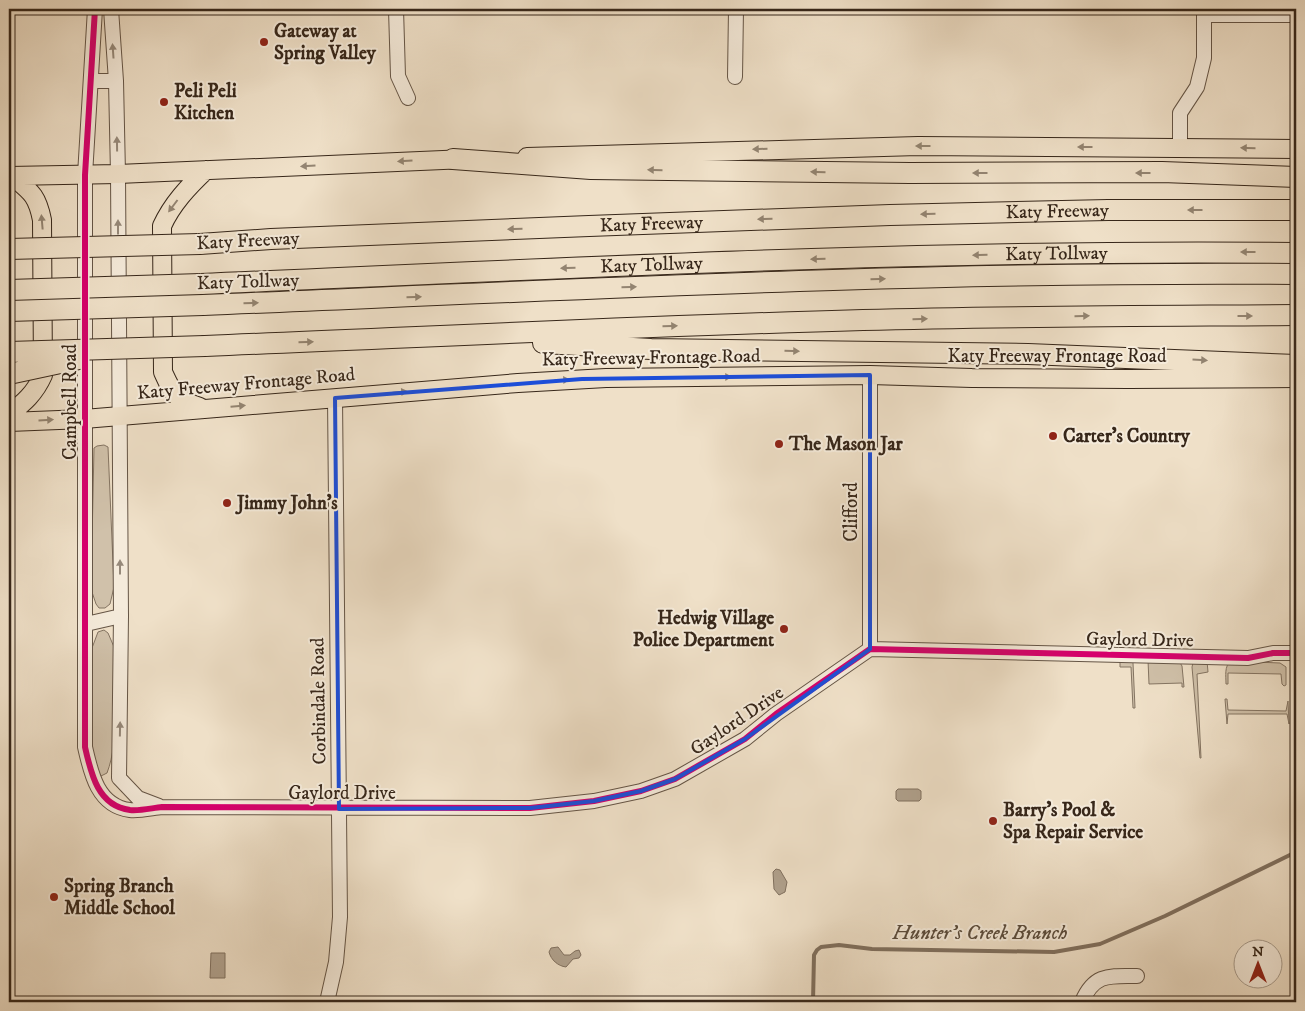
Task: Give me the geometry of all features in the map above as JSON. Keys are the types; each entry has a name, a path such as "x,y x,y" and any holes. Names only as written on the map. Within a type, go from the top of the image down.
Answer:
{"highway":[{"path":"453,159 591,169 910,173 1162,172 1296,177"},
{"name":"Katy Freeway","path":"9,249 200,244 579,226 978,212 1296,210"},
{"name":"Katy Tollway","path":"9,290 201,284 792,259 994,255 1296,253"},
{"name":"Katy Tollway","path":"9,311 203,306 743,282 1004,276 1296,274"},
{"path":"9,352 125,350 883,319 1296,316"},
{"path":"429,337 651,349 1028,354 1296,365"},
{"path":"9,374 125,350"}],"main road":[{"path":"10,176 118,174 453,159 908,146 1296,149"},
{"path":"206,170 169,210 162,226 163,372 173,394 183,401 206,408"},
{"path":"9,414 26,401 37,388 43,375 42,220 39,204 34,196 10,176"},
{"name":"Katy Freeway Frontage Road","path":"9,422 84,419 582,379 870,375 972,378 1296,378"}],"street":[{"name":"Campbell Road","path":"95,9 85,175 85,747 91,774 101,793"},
{"path":"101,793 119,778 121,616 118,174 116,81 111,9"},
{"path":"396,9 398,76 408,98"},
{"path":"735,77 736,9"},
{"path":"1180,148 1180,113 1197,87 1204,58 1204,12 1296,15"},
{"path":"91,81 116,81"},
{"name":"Clifford","path":"870,375 870,649"},
{"name":"Corbindale Road","path":"327,1002 336,962 340,917 335,398"},
{"path":"86,624 121,616"},
{"name":"Gaylord Drive","path":"101,793 117,807 132,810 162,808 530,808 594,802 641,791 675,778 745,739 776,714 870,649 1248,658 1273,653 1296,653"},
{"name":"Gaylord Drive","path":"119,778 138,798 162,808"},
{"path":"1082,1002 1092,984 1100,979 1112,976 1137,976"}],"highlighted area":[{"path":"870,375 870,649 745,739 675,779 641,791 594,801 530,808 339,809 335,398 582,379"}],"shaded area":[{"path":"104,445 108,447 114,587 110,604 105,608 99,608 91,589 94,448"},
{"path":"104,630 108,633 114,647 116,711 111,759 107,773 101,776 97,773 89,743 92,648 98,632"},
{"path":"1132,659 1135,708 1133,708 1131,667 1120,667 1120,662"},
{"path":"1148,660 1179,661 1182,666 1184,687 1182,687 1182,683 1149,684"},
{"path":"1207,661 1208,672 1197,674 1200,758 1192,667 1193,663"},
{"path":"1231,661 1280,663 1286,667 1286,685 1282,684 1281,674 1228,673 1228,684 1226,684 1226,668"},
{"path":"1225,699 1227,699 1228,710 1286,711 1288,701 1289,724 1287,714 1228,714 1227,724"},
{"path":"898,789 918,789 921,791 921,799 919,801 898,801 896,799 896,791"},
{"path":"776,869 780,870 787,882 785,892 779,895 774,889 773,872"},
{"path":"558,947 564,955 570,955 579,950 581,955 579,958 573,959 566,967 563,966 553,960 549,952 551,948"},
{"path":"211,953 225,953 225,978 210,978"}],"waterway":[{"name":"Hunter's Creek Branch","path":"813,1002 814,955 821,947 839,945 872,949 1054,952 1100,944 1165,916 1296,852"}],"cycle path":[{"path":"95,9 85,175 85,747 93,778 98,787 110,802 119,807 130,810 162,807 530,808 594,801 641,791 675,779 745,739 776,714 870,649 1248,658 1273,653 1296,653"}],"place":[{"name":"Gateway at Spring Valley","path":"264,42"},
{"name":"Peli Peli Kitchen","path":"164,102"},
{"name":"Carter's Country","path":"1053,436"},
{"name":"The Mason Jar","path":"779,444"},
{"name":"Jimmy John's","path":"227,503"},
{"name":"Hedwig Village Police Department","path":"784,629"},
{"name":"Barry's Pool & Spa Repair Service","path":"993,821"},
{"name":"Spring Branch Middle School","path":"54,897"}]}
